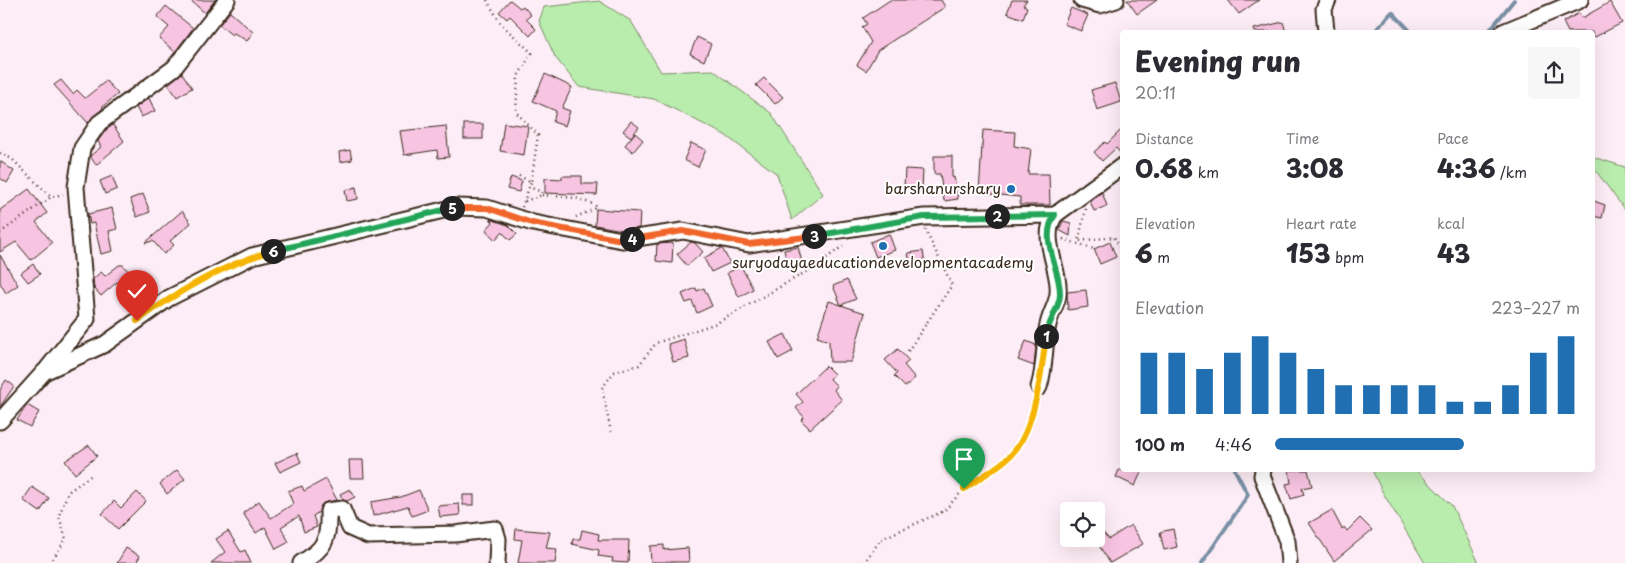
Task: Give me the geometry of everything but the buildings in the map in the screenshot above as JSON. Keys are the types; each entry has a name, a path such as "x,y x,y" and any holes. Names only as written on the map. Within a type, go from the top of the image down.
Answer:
{"street":[{"path":"0,421 44,372 87,318 76,187 82,148 99,123 174,68 227,0"},
{"path":"1082,0 1100,5 1116,0"},
{"path":"1326,30 1324,9 1328,0"},
{"path":"1508,30 1580,0"},
{"path":"1039,387 1042,376 1047,327 1060,296 1051,249 1051,221 1055,215 1120,167"},
{"path":"44,372 105,344 169,298 252,256 456,207 487,208 532,223 622,240 683,231 749,244 931,216 1055,215"},
{"path":"1263,472 1262,476 1287,541 1290,563"},
{"path":"301,563 316,554 329,534 328,511 342,509 350,528 368,536 455,534 495,529 498,539 497,563"}],"path":[{"path":"486,0 501,24 532,53 518,76 516,112 538,134 531,182 519,218"},
{"path":"0,153 12,159 51,196"},
{"path":"517,175 531,182"},
{"path":"0,233 51,196 61,195 76,187"},
{"path":"529,187 542,192 542,196"},
{"path":"1082,195 1086,207 1078,241 1114,237 1120,248"},
{"path":"525,200 542,196 576,198 595,205 597,208 570,219"},
{"path":"908,351 952,285 925,228 931,216"},
{"path":"610,432 602,388 614,372 639,365 656,343 716,323 811,269 850,241 852,229"},
{"path":"1050,230 1057,237 1094,249"},
{"path":"864,563 881,539 944,511 964,489 1011,455 1027,428 1039,387"},
{"path":"50,563 66,539 59,516 68,492 93,474"}],"green space":[{"path":"599,1 631,21 661,72 713,70 771,113 823,194 792,220 777,174 725,135 654,99 579,87 555,57 539,21 544,7"},
{"path":"1595,158 1625,167 1625,210 1595,170"},
{"path":"1373,472 1418,472 1452,506 1479,563 1425,563 1382,491"}],"waterway":[{"path":"1490,30 1514,0"},
{"path":"1376,30 1392,12 1409,30"},
{"path":"1202,563 1248,495 1236,472"}],"place":[{"name":"barshanurshary","path":"1011,189"},
{"name":"suryodayaeducationdevelopmentacademy","path":"883,246"}],"route":[{"path":"137,321 169,298 252,256 456,207 487,208 532,223 622,240 683,231 749,244 924,217 1055,215 1051,221 1049,236 1060,296 1047,327 1042,376 1027,428 1011,455 964,489"}]}
